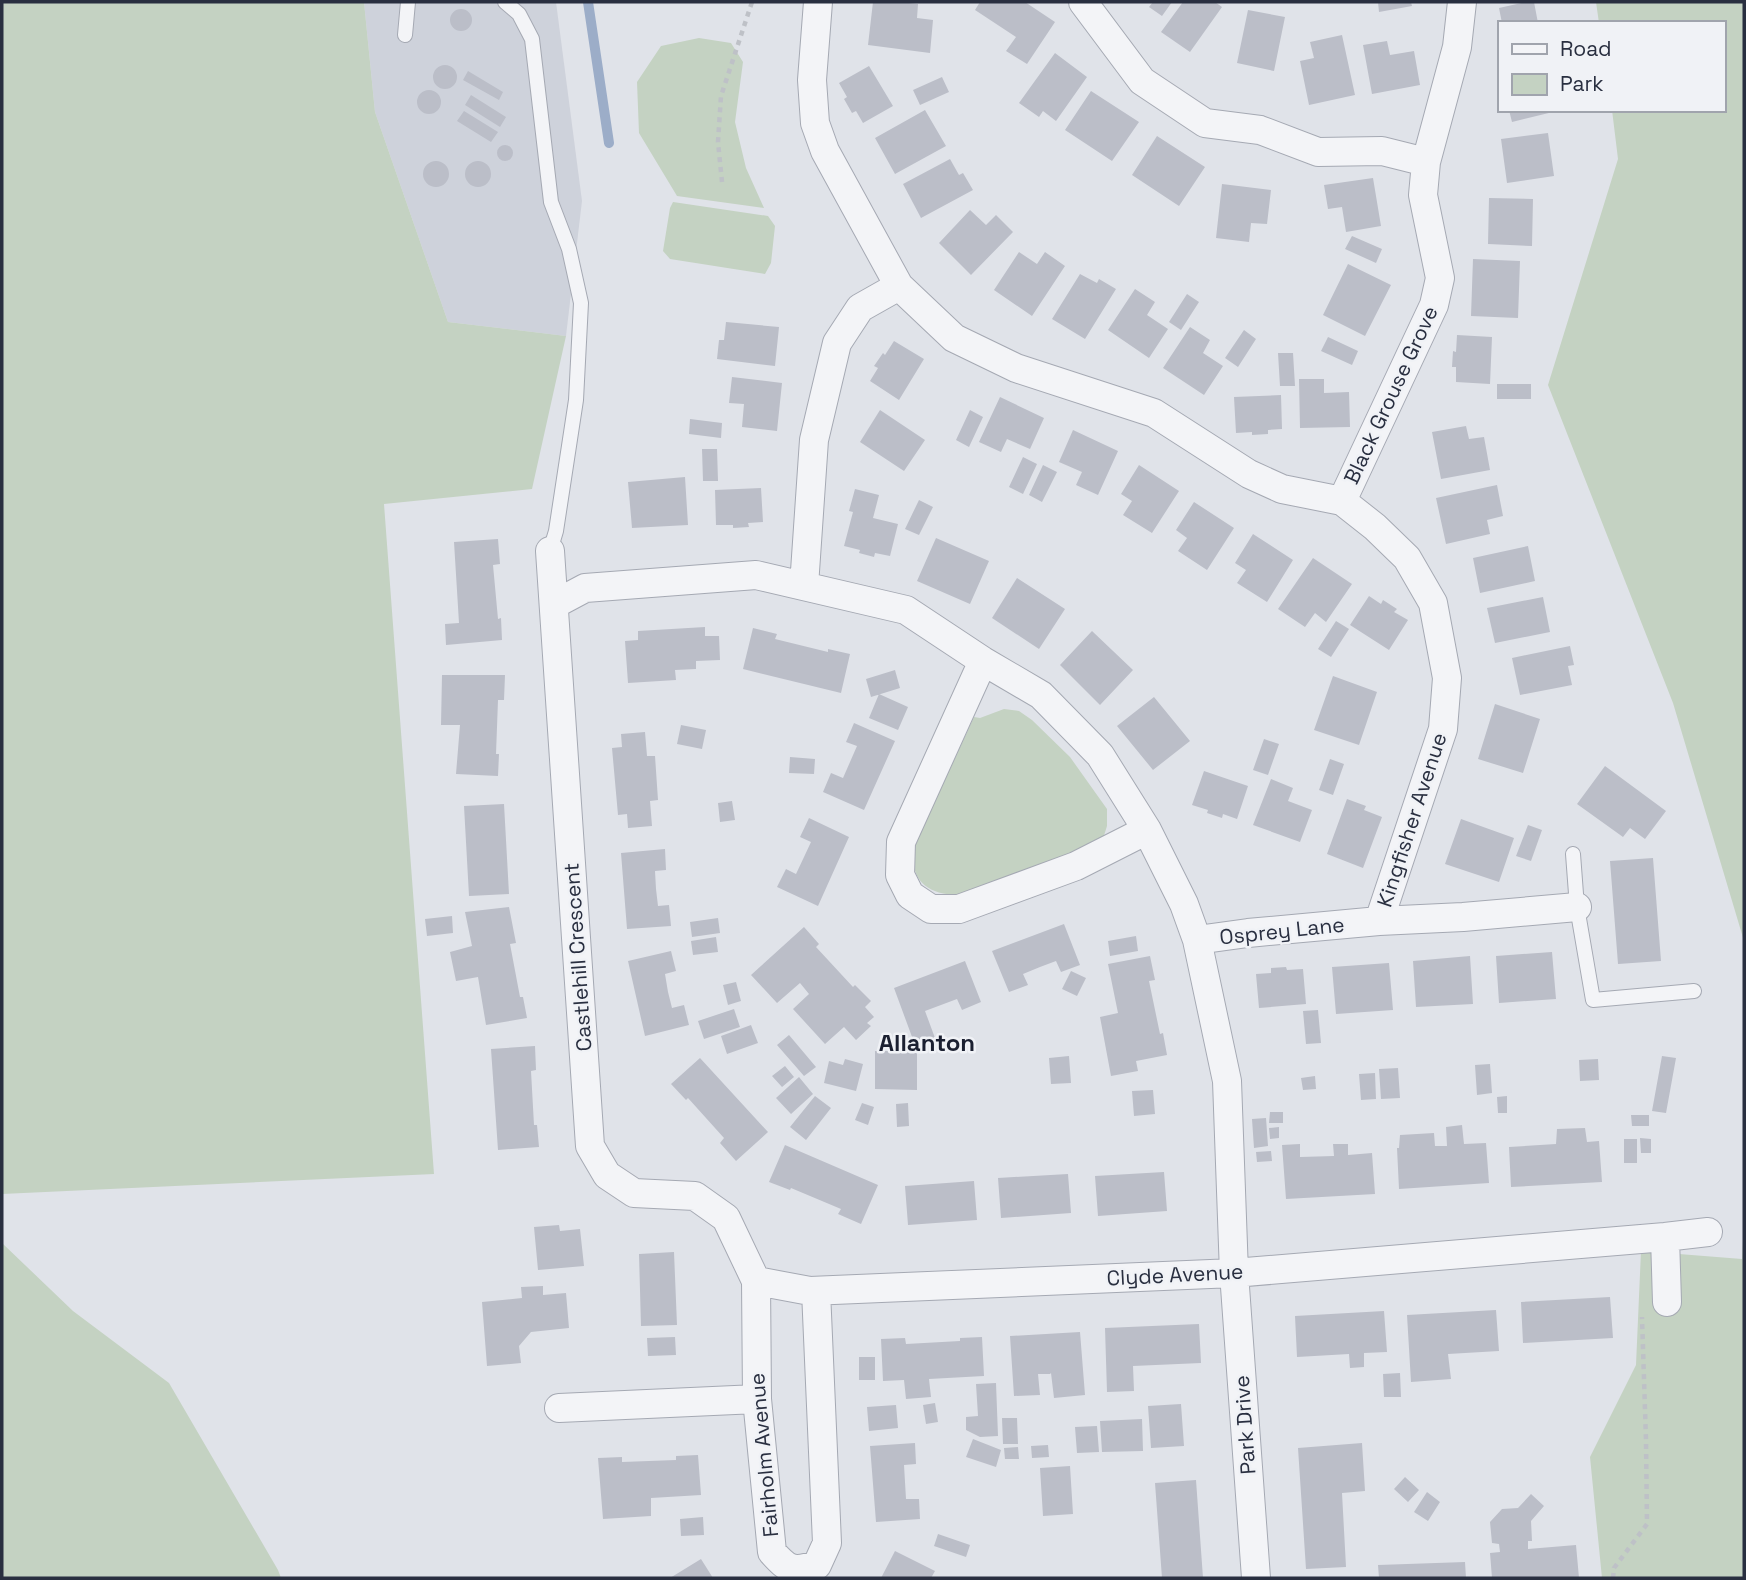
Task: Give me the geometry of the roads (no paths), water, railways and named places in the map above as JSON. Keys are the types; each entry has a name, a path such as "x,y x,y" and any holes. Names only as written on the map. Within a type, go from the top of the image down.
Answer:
{"street":[{"name":"Kingfisher Avenue","path":"818,2 812,80 815,123 825,151 899,286 954,338 1016,368 1154,413 1249,474 1282,489 1342,501 1375,527 1407,558 1433,603 1447,678 1443,729 1379,921"},
{"path":"1083,2 1142,81 1205,123 1260,130 1318,152 1382,150 1426,162"},
{"name":"Black Grouse Grove","path":"1342,501 1434,305 1440,278 1423,195 1426,162 1457,47 1462,2"},
{"path":"804,586 814,440 837,343 860,308 899,286"},
{"name":"Castlehill Crescent","path":"551,551 590,1146 607,1175 635,1193 695,1196 726,1218 756,1281"},
{"path":"555,604 585,588 756,575 906,610 983,661 1041,695 1100,755 1147,830 1184,904 1197,940 1227,1081 1234,1273"},
{"path":"983,661 901,842 900,875 910,895 931,909 959,909 1076,866 1147,830"},
{"name":"Osprey Lane","path":"1197,940 1379,921 1577,907"},
{"name":"Clyde Avenue","path":"756,1281 816,1291 1234,1273 1708,1232"},
{"path":"1654,1304 1665,1237"},
{"name":"Park Drive","path":"1234,1273 1256,1578"},
{"name":"Fairholm Avenue","path":"756,1281 757,1399 772,1552 783,1564 797,1571 817,1565 827,1543 816,1291"},
{"path":"559,1408 757,1399"}],"lane":[{"path":"405,35 408,2"},
{"path":"505,2 519,14 533,39 551,202 569,249 581,303 576,400 551,551"},
{"path":"1573,853 1577,907 1593,1000 1694,991"}],"waterway":[{"path":"588,2 609,143"}],"district":[{"name":"Allanton","path":"927,1043"}]}
